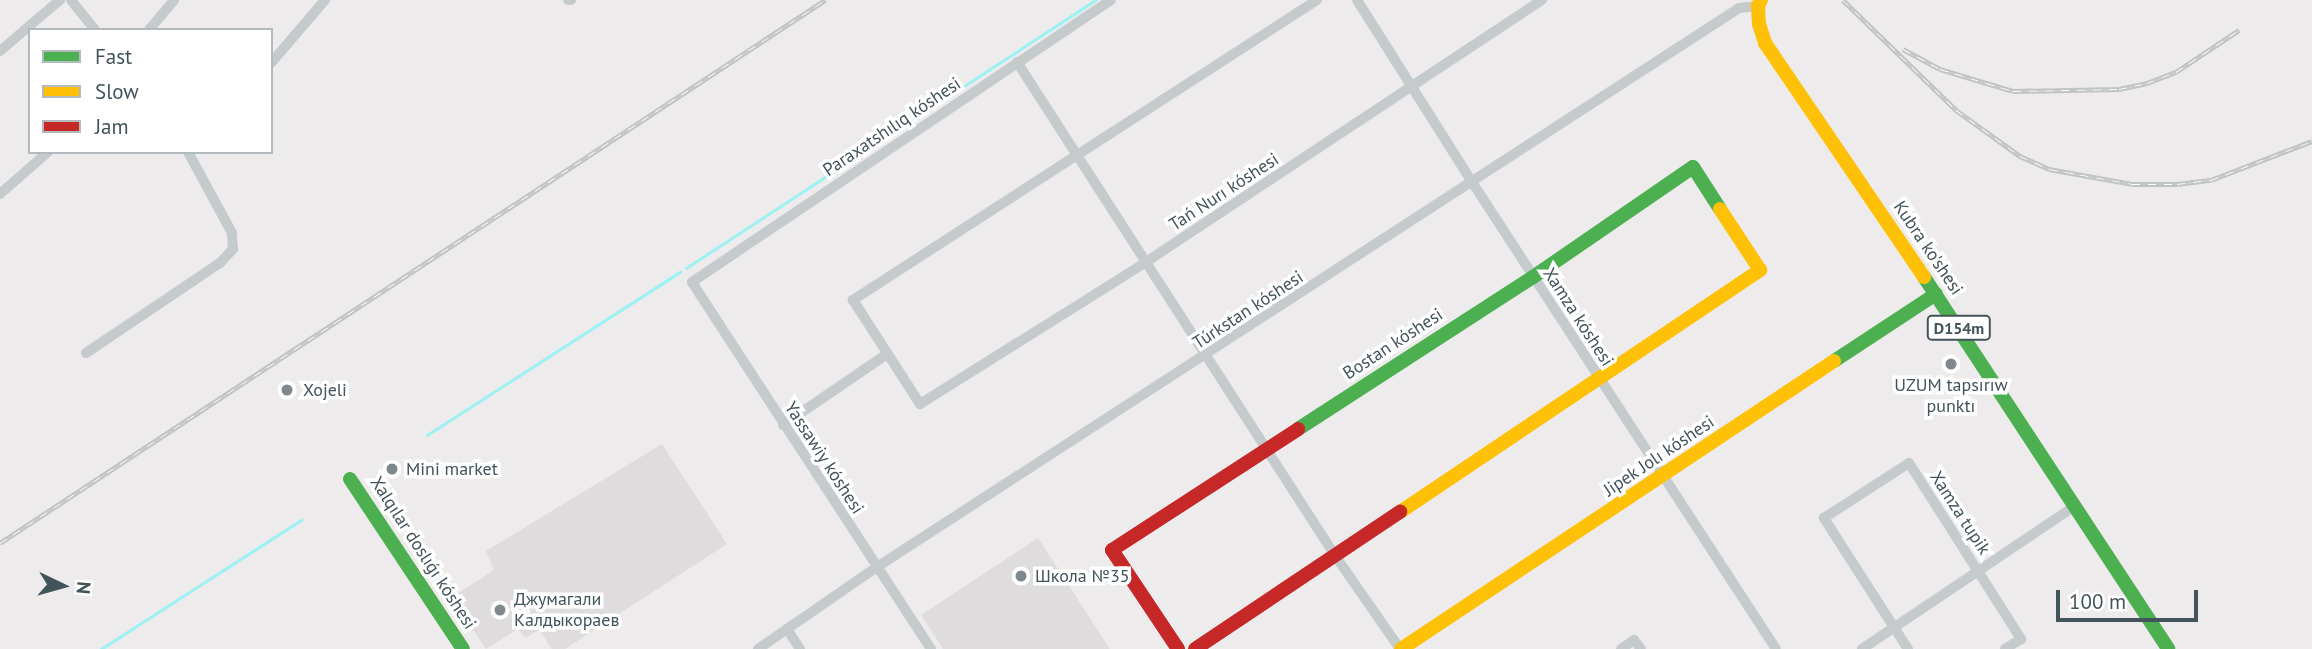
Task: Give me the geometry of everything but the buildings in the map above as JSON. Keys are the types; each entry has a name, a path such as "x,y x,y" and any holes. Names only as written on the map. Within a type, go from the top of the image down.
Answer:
{"street":[{"path":"0,51 60,0"},
{"path":"71,0 93,28"},
{"path":"151,28 174,0"},
{"path":"273,60 324,0"},
{"name":"Paraxatshılıq kóshesi","path":"692,282 1111,0"},
{"path":"783,425 887,354 853,300 1317,0"},
{"name":"Xamza kóshesi","path":"1357,0 1472,182 1776,649"},
{"name":"Tań Nurı kóshesi","path":"887,354 920,404 1146,262 1542,0"},
{"name":"Túrkstan kóshesi","path":"758,649 877,567 1472,182 1736,4 1759,3"},
{"name":"Kubra ko'shesi","path":"1759,3 1765,43 1936,294 2168,649"},
{"path":"1017,62 1334,555 1401,649"},
{"path":"0,194 46,154"},
{"path":"86,353 220,262 233,249 232,233 192,154"},
{"name":"Bostan kóshesi","path":"1178,649 1112,550 1533,276 1693,167 1760,270 1599,378"},
{"name":"Yassawiy kóshesi","path":"692,282 931,649"},
{"name":"Jipek Jolı kóshesi","path":"1401,649 1936,294"},
{"path":"1195,649 1599,378"},
{"name":"Xamza tupik","path":"1908,649 1824,518 1909,463 2021,639 2005,649"},
{"name":"Xalqılar doslıǵı kóshesi","path":"351,478 463,649"},
{"path":"1862,649 2073,507"},
{"path":"787,629 800,649"},
{"path":"1621,649 1637,644"}],"shaded area":[{"path":"662,444 727,544 565,649 552,649 539,630 525,638 518,629 486,649 451,598 494,570 486,551"},
{"name":"Школа №35","path":"1038,538 1110,649 943,649 921,615"}],"waterway":[{"path":"686,268 1095,0"},
{"path":"427,435 680,272"},
{"path":"101,649 301,520"}],"railway":[{"path":"0,543 825,0"},
{"path":"1843,0 1956,110 2020,156 2049,169 2132,184 2177,184 2211,180 2312,141"},
{"path":"1903,49 1940,69 2013,91 2119,89 2147,83 2176,72 2239,30"}],"traffic: fast":[{"path":"1298,429 1533,277 1693,167 1720,209"},
{"path":"1924,277 2168,649"},
{"path":"1834,361 1936,294"},
{"path":"350,479 463,649"}],"traffic: slow":[{"path":"1761,0 1758,6 1759,24 1765,43 1924,277"},
{"path":"1400,512 1760,270 1720,209"},
{"path":"1401,649 1834,361"}],"traffic: jam":[{"path":"1178,649 1112,550 1298,429"},
{"path":"1195,649 1400,512"}],"place":[{"name":"UZUM tapsırıw punktı","path":"1951,364"},
{"name":"Xojeli","path":"287,390"},
{"name":"Mini market","path":"392,469"},
{"name":"Школа №35","path":"1021,576"},
{"name":"Джумагали Калдыкораев","path":"500,610"}]}
